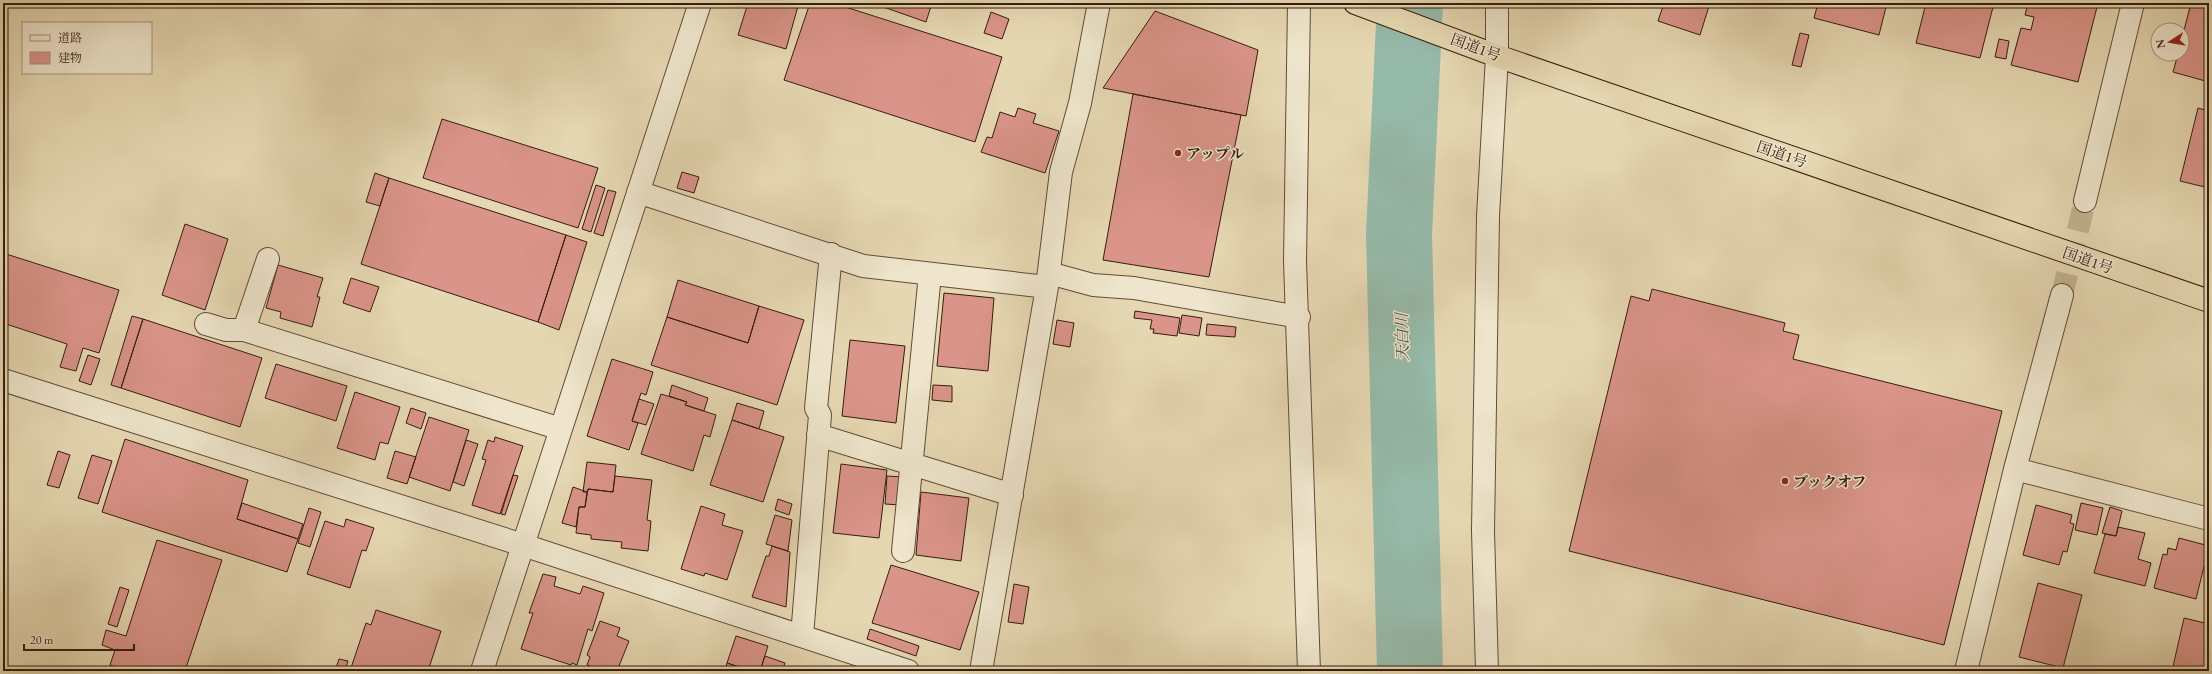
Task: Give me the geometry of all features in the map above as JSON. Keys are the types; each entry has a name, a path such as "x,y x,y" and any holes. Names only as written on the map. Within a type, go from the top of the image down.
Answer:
{"highway":[{"name":"国道1号","path":"1355,3 1497,56 2209,302"}],"street":[{"path":"482,671 700,3"},
{"path":"981,671 1048,280 1061,172 1080,102 1099,3"},
{"path":"1299,3 1295,261 1309,671"},
{"path":"1487,671 1483,515 1488,216 1497,56 1497,3"},
{"path":"2085,201 2133,3"},
{"path":"638,192 831,254 863,266 930,274 1048,280 1134,288 1298,317"},
{"path":"802,636 820,415 816,408 831,254"},
{"path":"244,330 268,259"},
{"path":"903,550 930,274"},
{"path":"1966,671 2015,469 2062,296"},
{"path":"206,324 226,330 244,330 561,429"},
{"path":"3,380 523,545 908,671"},
{"path":"818,435 1012,495"},
{"path":"2015,469 2209,519"}],"building":[{"path":"748,3 789,3 798,6 786,49 738,35"},
{"path":"810,3 833,3 1002,57 975,142 784,80"},
{"path":"872,3 932,3 926,22"},
{"path":"1664,3 1710,3 1700,35 1658,21"},
{"path":"1818,3 1887,3 1879,35 1814,18"},
{"path":"1926,3 1994,3 1980,58 1916,43"},
{"path":"2028,3 2098,3 2078,82 2011,65 2021,28 2031,30 2034,17 2025,15"},
{"path":"2191,3 2209,3 2209,82 2173,72 2176,62 2190,62 2190,22 2186,22"},
{"path":"1155,11 1258,50 1246,116 1103,88"},
{"path":"991,12 1009,19 1002,39 984,33"},
{"path":"1800,33 1809,35 1801,67 1792,65"},
{"path":"1999,39 2009,41 2006,59 1995,57"},
{"path":"1133,94 1241,115 1209,277 1103,260"},
{"path":"1018,108 1036,114 1033,123 1059,131 1045,173 981,152 987,137 992,138 1000,112 1015,117"},
{"path":"2198,108 2209,111 2209,188 2180,181"},
{"path":"442,119 598,168 578,228 423,178"},
{"path":"682,172 699,177 694,193 677,188"},
{"path":"375,173 389,178 380,206 366,202"},
{"path":"389,178 566,235 538,322 361,264"},
{"path":"596,185 605,188 591,232 582,229"},
{"path":"608,190 616,192 603,236 594,233"},
{"path":"185,224 228,239 205,310 162,295"},
{"path":"566,235 587,242 559,330 538,322"},
{"path":"3,253 119,290 99,353 83,348 76,371 60,367 67,344 3,323"},
{"path":"278,265 323,278 317,297 320,297 312,327 280,318 281,312 266,308"},
{"path":"351,278 379,287 370,312 343,303"},
{"path":"678,280 759,306 748,343 667,317"},
{"name":"ブックオフ","path":"1652,289 1785,323 1783,331 1799,335 1793,359 2002,411 1944,645 1569,551 1631,296 1649,301"},
{"path":"944,293 994,298 988,371 937,366"},
{"path":"759,306 804,320 777,405 651,365 667,317 748,343"},
{"path":"1135,311 1180,318 1177,336 1153,333 1154,329 1150,329 1152,320 1134,318"},
{"path":"1182,315 1202,318 1199,336 1179,333"},
{"path":"132,316 143,319 121,388 111,385"},
{"path":"143,319 262,358 240,427 121,388"},
{"path":"1057,320 1074,323 1070,347 1053,344"},
{"path":"1207,324 1236,327 1235,337 1206,335"},
{"path":"850,340 905,346 896,423 842,416"},
{"path":"88,355 100,359 91,385 79,381"},
{"path":"612,359 653,372 646,395 641,393 632,421 638,423 629,450 587,436"},
{"path":"276,364 347,386 336,421 265,398"},
{"path":"672,385 708,398 704,411 685,405 687,402 669,396"},
{"path":"933,385 952,386 952,402 932,400"},
{"path":"355,392 400,407 388,444 380,442 375,460 337,448"},
{"path":"661,394 687,402 685,405 716,415 710,437 704,435 693,471 641,454"},
{"path":"639,399 654,404 646,425 632,421"},
{"path":"737,403 764,411 759,429 732,420"},
{"path":"411,408 426,413 421,429 406,423"},
{"path":"429,417 469,430 450,491 409,477"},
{"path":"732,420 784,437 763,502 710,485"},
{"path":"495,437 523,446 500,514 472,505 486,460 482,459 488,440 494,442"},
{"path":"125,439 248,480 237,519 298,539 287,572 102,512"},
{"path":"466,440 478,444 464,486 453,482"},
{"path":"58,451 70,455 59,488 47,485"},
{"path":"395,451 416,457 407,484 387,478"},
{"path":"92,455 112,461 98,504 78,498"},
{"path":"587,462 616,465 613,492 588,489 587,492 583,492"},
{"path":"841,464 887,470 879,538 833,533"},
{"path":"513,475 518,476 505,515 501,514"},
{"path":"615,476 652,480 647,520 651,521 648,551 621,548 622,542 591,539 591,535 576,533 579,507 585,507 588,489 613,492"},
{"path":"887,476 903,477 901,505 885,504"},
{"path":"573,487 587,492 585,507 579,507 576,527 562,523"},
{"path":"921,492 969,498 961,561 916,555"},
{"path":"778,499 792,504 789,515 775,510"},
{"path":"242,503 303,524 298,539 237,519"},
{"path":"2081,503 2103,508 2097,535 2075,530"},
{"path":"2036,505 2072,515 2070,523 2074,524 2067,552 2063,551 2059,565 2023,555"},
{"path":"701,506 725,514 722,525 743,531 727,580 705,573 704,576 681,569"},
{"path":"2110,507 2122,511 2116,536 2102,533"},
{"path":"309,508 321,512 310,547 298,543"},
{"path":"775,515 792,520 788,551 766,544"},
{"path":"346,519 374,528 366,551 362,550 350,588 307,574 325,521 344,527"},
{"path":"2118,527 2145,533 2138,559 2151,563 2145,586 2094,573 2105,534 2116,536"},
{"path":"2179,538 2209,546 2196,599 2154,588 2163,554 2167,555 2168,548 2176,550"},
{"path":"157,540 222,560 185,671 114,671 115,667 110,665 115,650 102,645 106,630 126,636"},
{"path":"772,546 790,552 786,607 752,597 766,556 769,556"},
{"path":"891,565 979,592 960,650 872,623"},
{"path":"543,574 556,577 554,586 580,594 583,586 604,593 592,631 588,629 577,665 572,663 571,665 521,649 533,613 529,613"},
{"path":"2038,583 2082,595 2063,668 2019,657"},
{"path":"1014,584 1029,587 1023,624 1008,622"},
{"path":"120,587 129,590 117,627 108,624"},
{"path":"376,610 441,631 428,671 350,671 366,623 371,625"},
{"path":"2184,618 2209,624 2209,671 2172,671"},
{"path":"600,621 620,628 617,636 629,641 617,671 605,671 587,665 590,657 587,655"},
{"path":"870,629 919,646 916,656 867,639"},
{"path":"736,636 768,646 760,671 751,671 727,663"},
{"path":"765,656 785,663 782,671 760,671"},
{"path":"339,659 348,661 345,671 335,671"},
{"path":"727,663 751,671 725,671"}],"waterway":[{"name":"天白川","path":"1410,3 1399,234 1410,671"}],"tunnel":[{"path":"2062,295 2085,201"}],"place":[{"name":"アップル","path":"1178,153"},
{"name":"ブックオフ","path":"1785,481"}]}
